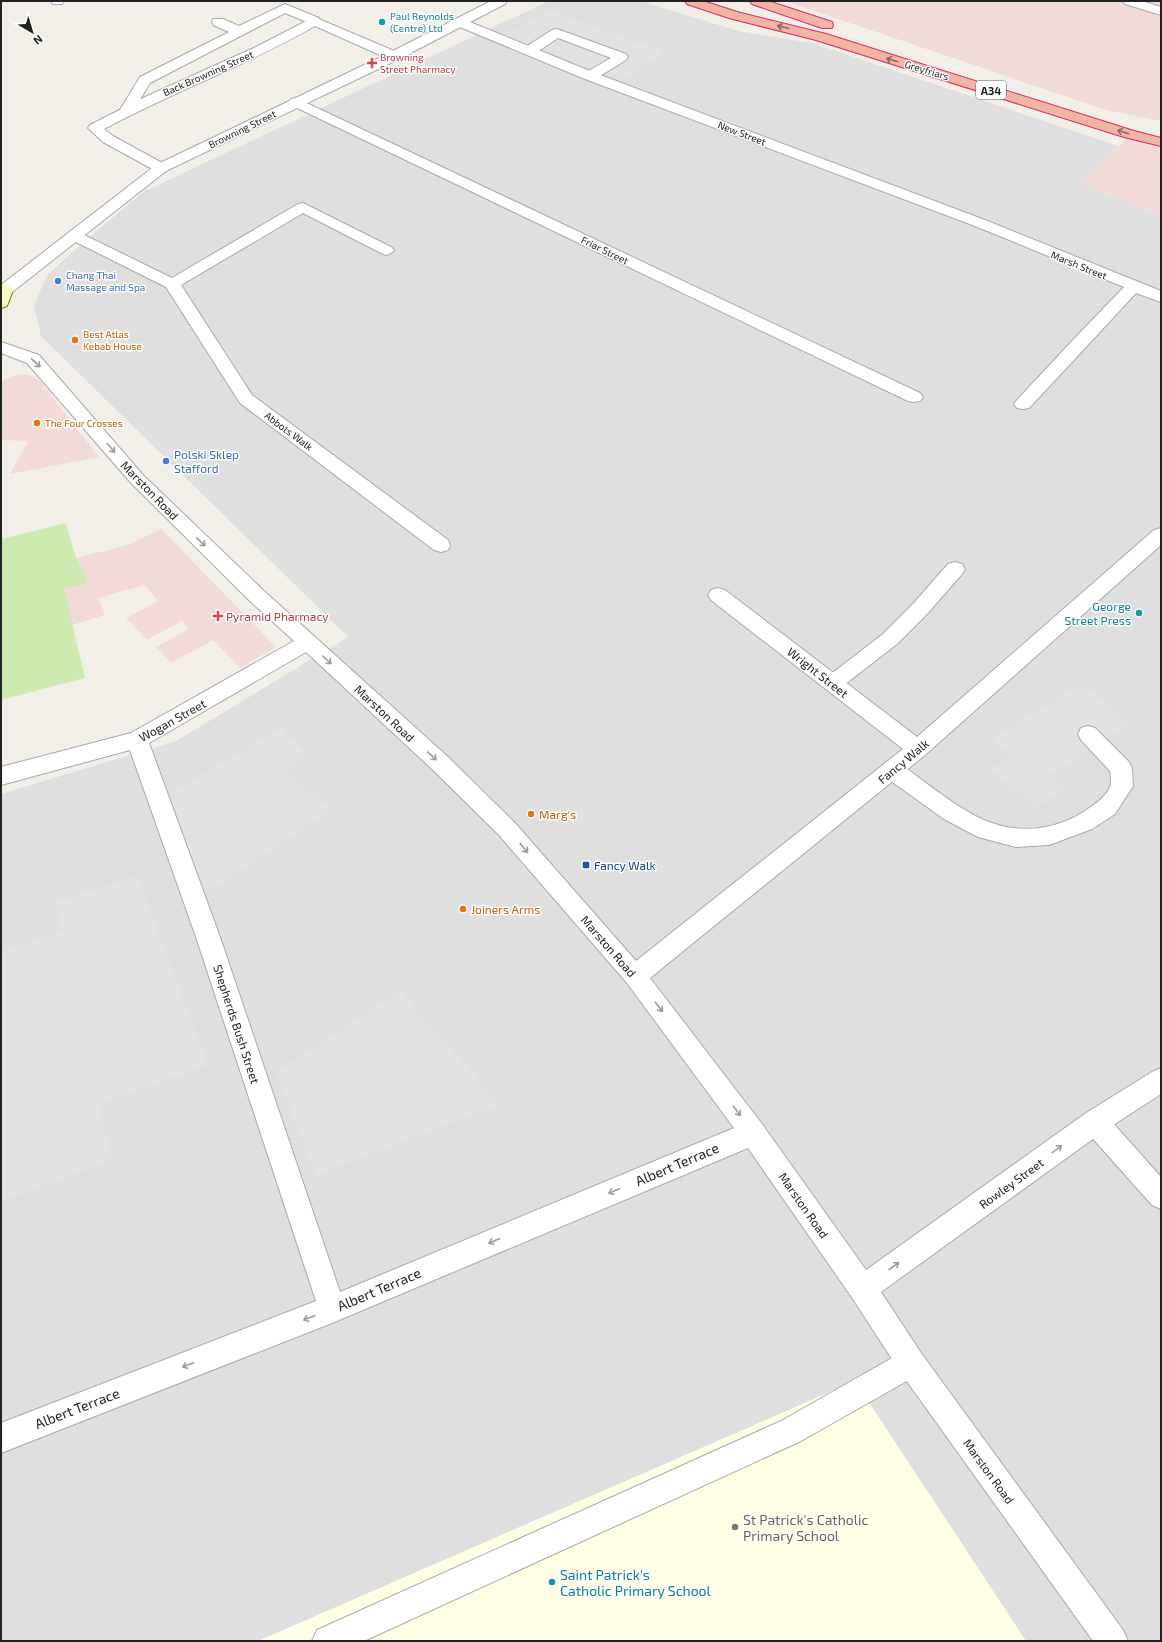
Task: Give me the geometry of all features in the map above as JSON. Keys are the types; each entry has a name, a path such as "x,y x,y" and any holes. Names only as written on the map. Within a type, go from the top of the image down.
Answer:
{"highway":[{"name":"Greyfriars","path":"691,1 733,15 821,37 1161,142"},
{"name":"Greyfriars","path":"756,1 838,29 1113,115"}],"street":[{"name":"Browning Street","path":"2,294 161,168 394,56 501,1"},
{"path":"1129,1 1161,11"},
{"path":"127,110 145,80 285,8 394,56"},
{"name":"Back Browning Street","path":"161,168 108,139 95,128 127,110 287,38 314,21"},
{"path":"218,22 239,32"},
{"name":"New Street","path":"460,22 590,76 972,220 1025,243"},
{"path":"529,51 556,33 621,57 590,76"},
{"name":"Friar Street","path":"296,102 914,397"},
{"path":"75,236 172,284 303,207 386,250"},
{"name":"Marsh Street","path":"1025,243 1161,297"},
{"name":"Abbots Walk","path":"172,284 246,399 441,545"},
{"path":"1023,404 1133,287"},
{"name":"Marston Road","path":"1,347 33,359 136,479 237,576 440,763 507,829 636,976 753,1133 863,1289 910,1363 1112,1641"},
{"name":"Fancy Walk","path":"636,976 918,749 1160,538"},
{"path":"833,683 869,657 897,634 955,569"},
{"name":"Wright Street","path":"718,595 918,749"},
{"name":"Wogan Street","path":"1,776 137,740 308,642"},
{"path":"892,770 952,813 986,831 1016,838 1049,836 1084,824 1107,808 1122,786 1121,768 1088,734"},
{"name":"Shepherds Bush Street","path":"137,740 208,937 332,1309"},
{"name":"Rowley Street","path":"863,1289 1095,1122 1161,1080"},
{"path":"1095,1122 1161,1196"},
{"name":"Albert Terrace","path":"1,1438 332,1309 753,1133"},
{"path":"328,1641 791,1430 910,1363"}],"shaded area":[{"path":"549,1 641,1 738,31 812,43 1119,146 1080,183 1161,216 1161,1641 1,1641 1,794 176,741 348,637 41,336 34,306 47,275 143,192"},
{"path":"785,1 1161,1 1161,121 1106,110"},
{"path":"548,10 663,52 621,80 505,36"},
{"path":"1128,138 1161,146 1161,216 1080,183"},
{"name":"The Four Crosses","path":"25,374 33,376 39,380 99,457 10,474 28,441 1,440 1,382 13,376"},
{"path":"161,529 276,647 240,668 213,640 171,663 156,647 189,629 182,621 147,640 126,618 158,601 145,585 98,598 105,615 72,625 64,589 87,583 76,558 128,545"},
{"path":"1082,684 1129,724 1049,775 1065,789 1035,808 992,768 1012,756 992,738"},
{"path":"280,729 308,756 287,770 331,811 205,893 169,794"},
{"path":"137,876 208,1065 98,1104 113,1160 1,1201 1,951 63,931 53,903"},
{"path":"400,991 500,1104 316,1175 276,1072"},
{"name":"St Patrick's Catholic Primary School","path":"855,1381 1026,1641 258,1641"}],"green space":[{"path":"66,523 76,558 88,583 64,589 85,678 1,700 1,539"}],"place":[{"name":"Paul Reynolds (Centre) Ltd","path":"382,22"},
{"name":"Browning Street Pharmacy","path":"372,63"},
{"name":"Chang Thai Massage and Spa","path":"58,281"},
{"name":"Best Atlas Kebab House","path":"75,340"},
{"name":"The Four Crosses","path":"37,423"},
{"name":"Polski Sklep Stafford","path":"166,461"},
{"name":"George Street Press","path":"1139,613"},
{"name":"Pyramid Pharmacy","path":"218,616"},
{"name":"Marg's","path":"531,814"},
{"name":"Fancy Walk","path":"586,865"},
{"name":"Joiners Arms","path":"463,909"},
{"name":"St Patrick's Catholic Primary School","path":"735,1527"},
{"name":"Saint Patrick's Catholic Primary School","path":"552,1582"}]}
